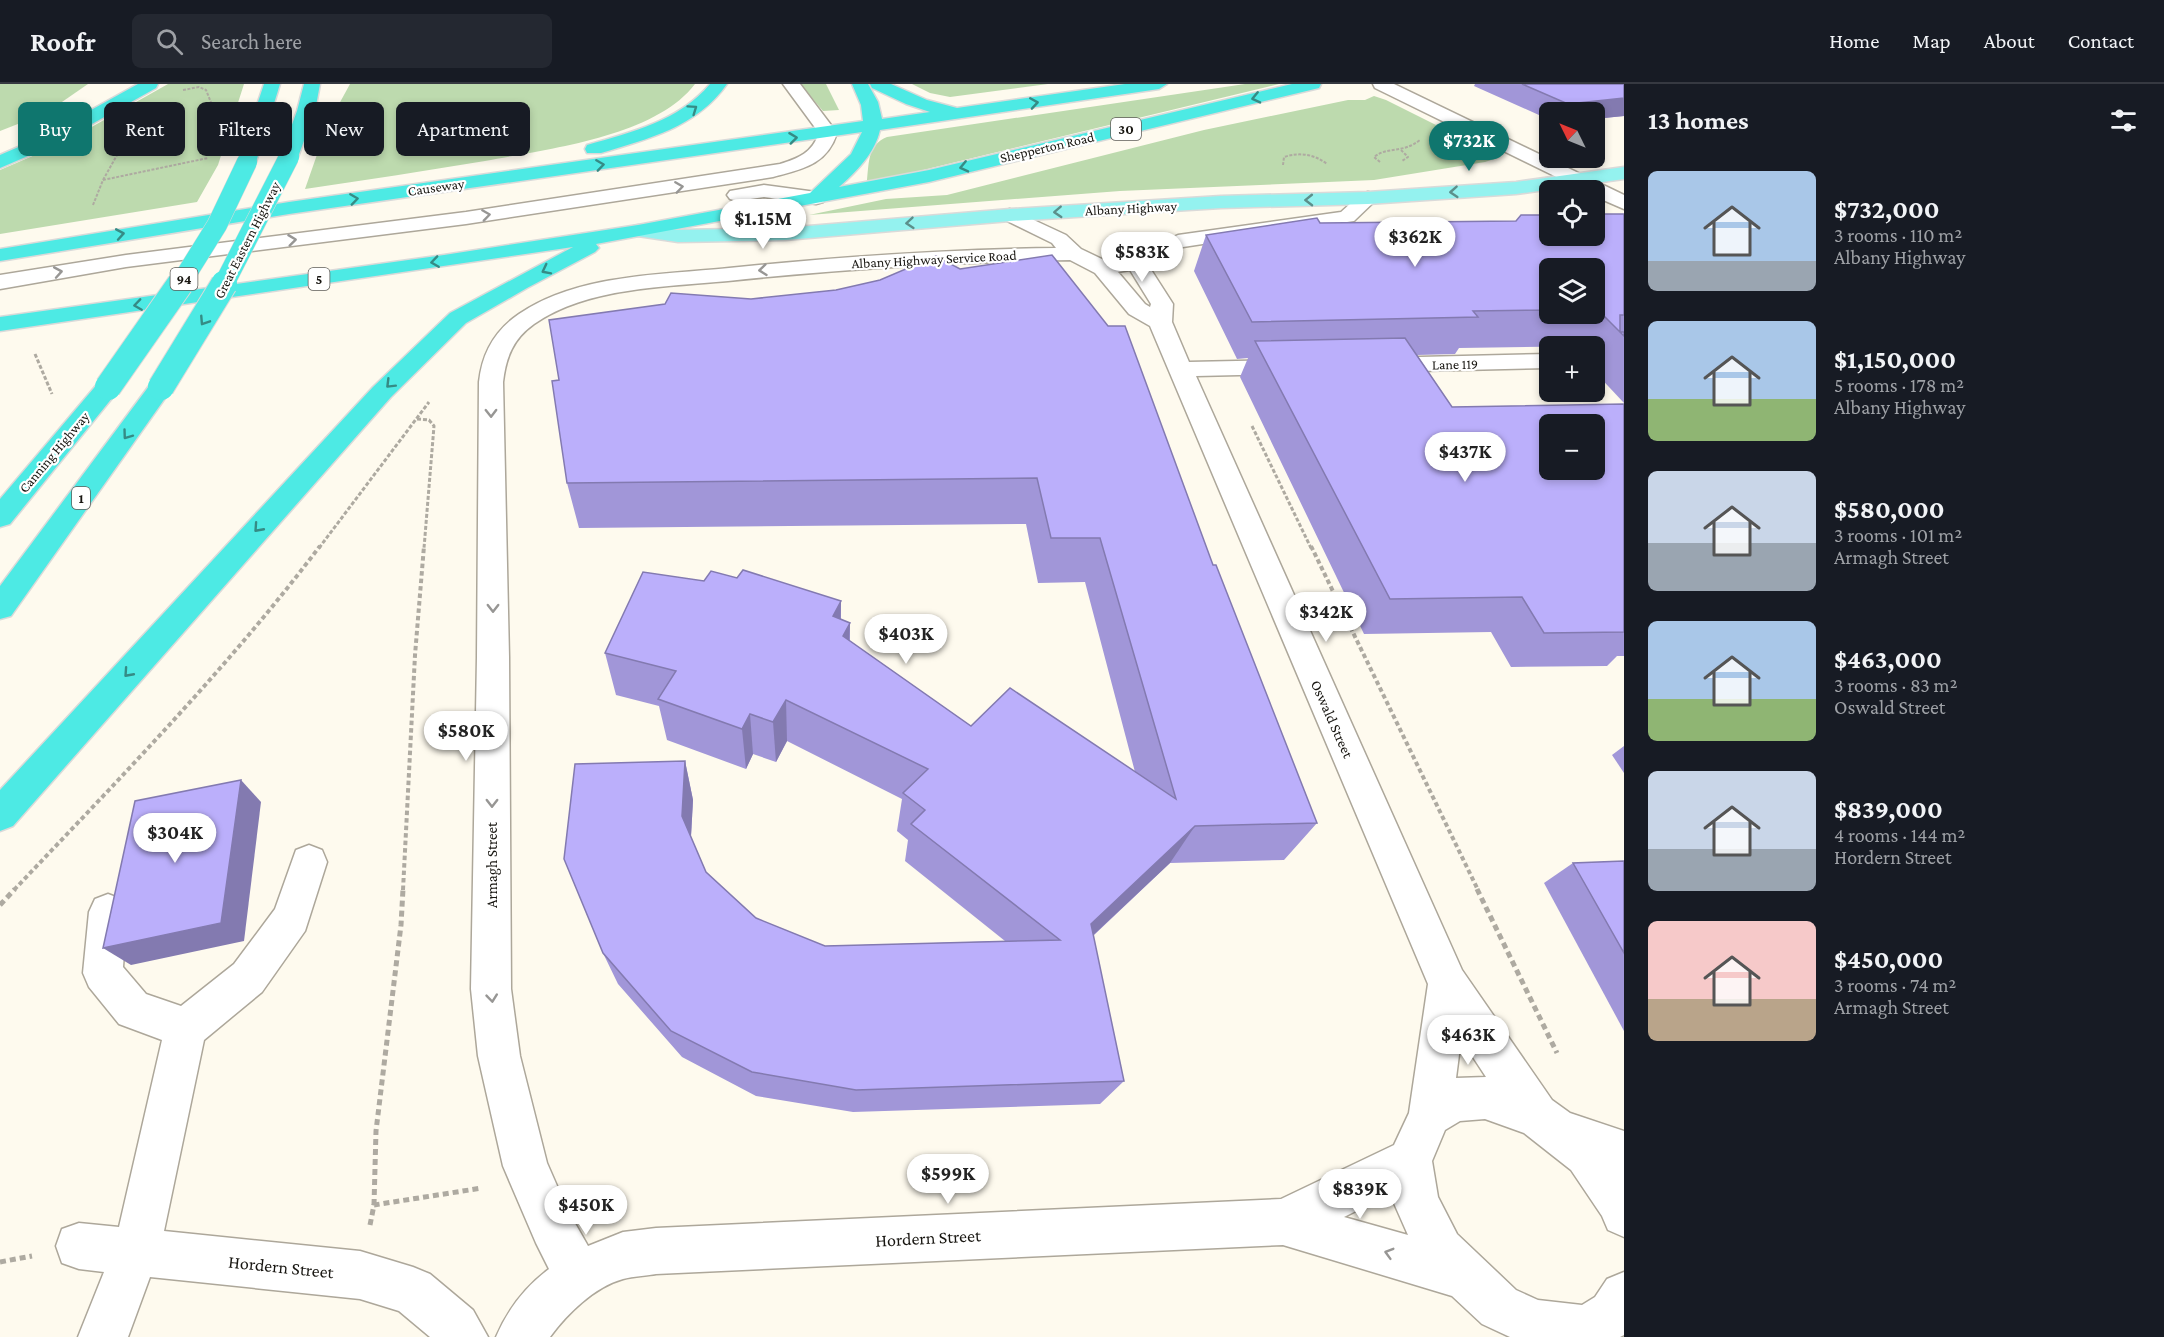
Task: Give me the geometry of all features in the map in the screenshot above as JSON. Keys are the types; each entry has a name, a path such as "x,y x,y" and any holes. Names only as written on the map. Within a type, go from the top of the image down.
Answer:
{"highway":[{"path":"0,162 52,139 150,84"},
{"name":"Canning Highway","path":"0,518 108,387 198,258 217,225 247,162 272,84"},
{"name":"Great Eastern Highway","path":"308,102 312,84"},
{"path":"314,102 330,84"},
{"path":"417,190 557,159 657,130 689,113 710,97 719,84"},
{"path":"816,198 853,162 866,144 873,127 872,108 860,84"},
{"path":"878,84 912,101 935,109 976,112"},
{"path":"873,127 1159,84"},
{"name":"Shepperton Road","path":"816,198 929,176 1313,84"},
{"name":"Great Eastern Highway","path":"0,608 161,387 213,307 245,249 289,158 304,117"},
{"name":"Causeway","path":"0,255 150,228 873,127"},
{"name":"5","path":"0,324 638,231 816,198"},
{"path":"0,814 382,392 458,318 519,283 584,250 638,231"}],"main road":[{"name":"Albany Highway","path":"638,231 678,236 785,234 1010,215 1221,202 1368,198 1516,188 1624,172"}],"street":[{"path":"0,282 126,261 466,218 766,173 819,155 825,147 828,133 791,84"},
{"path":"1381,84 1624,203"},
{"path":"164,277 764,191 816,198"},
{"path":"1103,268 1136,263 1178,242 1347,217 1368,198"},
{"name":"Albany Highway Service Road","path":"1010,215 1059,239 1073,254 1103,268"},
{"name":"Albany Highway Service Road","path":"496,355 509,335 533,314 564,300 599,289 846,263 1005,254 1073,254"},
{"name":"Oswald Street","path":"1136,263 1162,304 1160,322 1448,984 1548,1123"},
{"path":"1103,268 1137,309 1160,322"},
{"path":"0,301 59,293"},
{"name":"Armagh Street","path":"496,355 491,382 493,657 491,989 499,1056 525,1166 552,1227 579,1276"},
{"name":"Lane 119","path":"1355,365 1539,362"},
{"path":"1180,369 1307,366"},
{"path":"103,1337 136,1252 186,1028 248,978 291,918 309,862"},
{"path":"108,912 102,973 133,1010 186,1028"},
{"path":"1448,984 1430,1115 1410,1161 1416,1201 1440,1251 1499,1306 1532,1328 1537,1324 1587,1330 1623,1306"},
{"path":"1430,1115 1454,1101 1485,1098 1624,1154"},
{"path":"1548,1123 1587,1154 1622,1206 1624,1214"},
{"name":"Hordern Street","path":"1282,1222 1410,1161"},
{"name":"Hordern Street","path":"579,1276 620,1256 656,1251 1282,1222 1466,1276"},
{"name":"Hordern Street","path":"79,1246 360,1275 413,1291 456,1327 463,1337"},
{"path":"521,1337 531,1320 579,1276"}],"path":[{"path":"182,90 199,87 206,90 210,102"},
{"path":"1385,163 1377,160 1376,155 1387,149 1401,150 1422,139"},
{"path":"1399,163 1408,157 1401,150"},
{"path":"92,207 103,180 117,156"},
{"path":"103,180 215,156"},
{"path":"33,351 55,400"},
{"path":"1224,368 1558,1056"},
{"path":"0,905 202,690 289,587 430,401"},
{"path":"360,1275 374,1205 376,1131 402,925 415,655 434,426 429,420 417,419"},
{"path":"374,1205 489,1187 525,1166"}],"green space":[{"path":"0,84 88,84 62,102 18,102 18,124 0,131"},
{"path":"168,84 244,84 238,102 197,102 197,156 221,156 197,202 0,234 0,170 32,156 92,156 92,127 104,120 104,156 185,156 185,102 136,102"},
{"path":"350,84 695,84 677,102 654,117 598,138 530,152 530,102 396,102 396,156 511,156 305,189 317,156 384,156 384,102 340,102"},
{"path":"800,84 826,84 839,110 823,111"},
{"path":"912,84 1048,84 950,97 930,93"},
{"path":"1245,84 1279,84 915,172 867,180 869,160 873,149 876,144 887,137"},
{"path":"1374,96 1500,157 1485,162 1374,180 1120,191 809,215 886,199 947,195 1204,130 1348,100 1365,100"}],"building":[{"path":"1522,84 1624,84 1624,98 1563,102"},
{"path":"1605,214 1624,214 1624,315 1620,315 1620,332 1605,317 1605,258 1539,258 1539,310 1473,311 1478,317 1252,322 1206,235 1317,218 1320,223 1516,221 1521,215 1539,215 1539,246 1605,246"},
{"path":"1052,255 1108,326 1125,326 1213,565 1216,565 1317,823 1195,826 1091,924 1124,1081 856,1090 752,1072 671,1031 603,953 564,859 575,764 685,761 682,816 706,872 756,918 825,946 1060,940 911,824 925,810 903,793 928,769 786,700 773,722 750,714 742,729 658,699 676,671 605,653 643,572 704,581 711,571 737,578 743,570 841,601 833,616 850,623 843,636 971,726 1010,688 1176,799 1100,538 1051,538 1037,478 567,483 552,381 559,380 549,320 665,304 671,293 751,299 836,290 880,280 936,256 960,269"},
{"path":"1405,338 1452,407 1624,404 1624,632 1544,633 1522,597 1390,599 1255,341"},
{"path":"241,780 221,923 103,948 135,801"},
{"path":"1624,861 1624,953 1573,863"}]}
